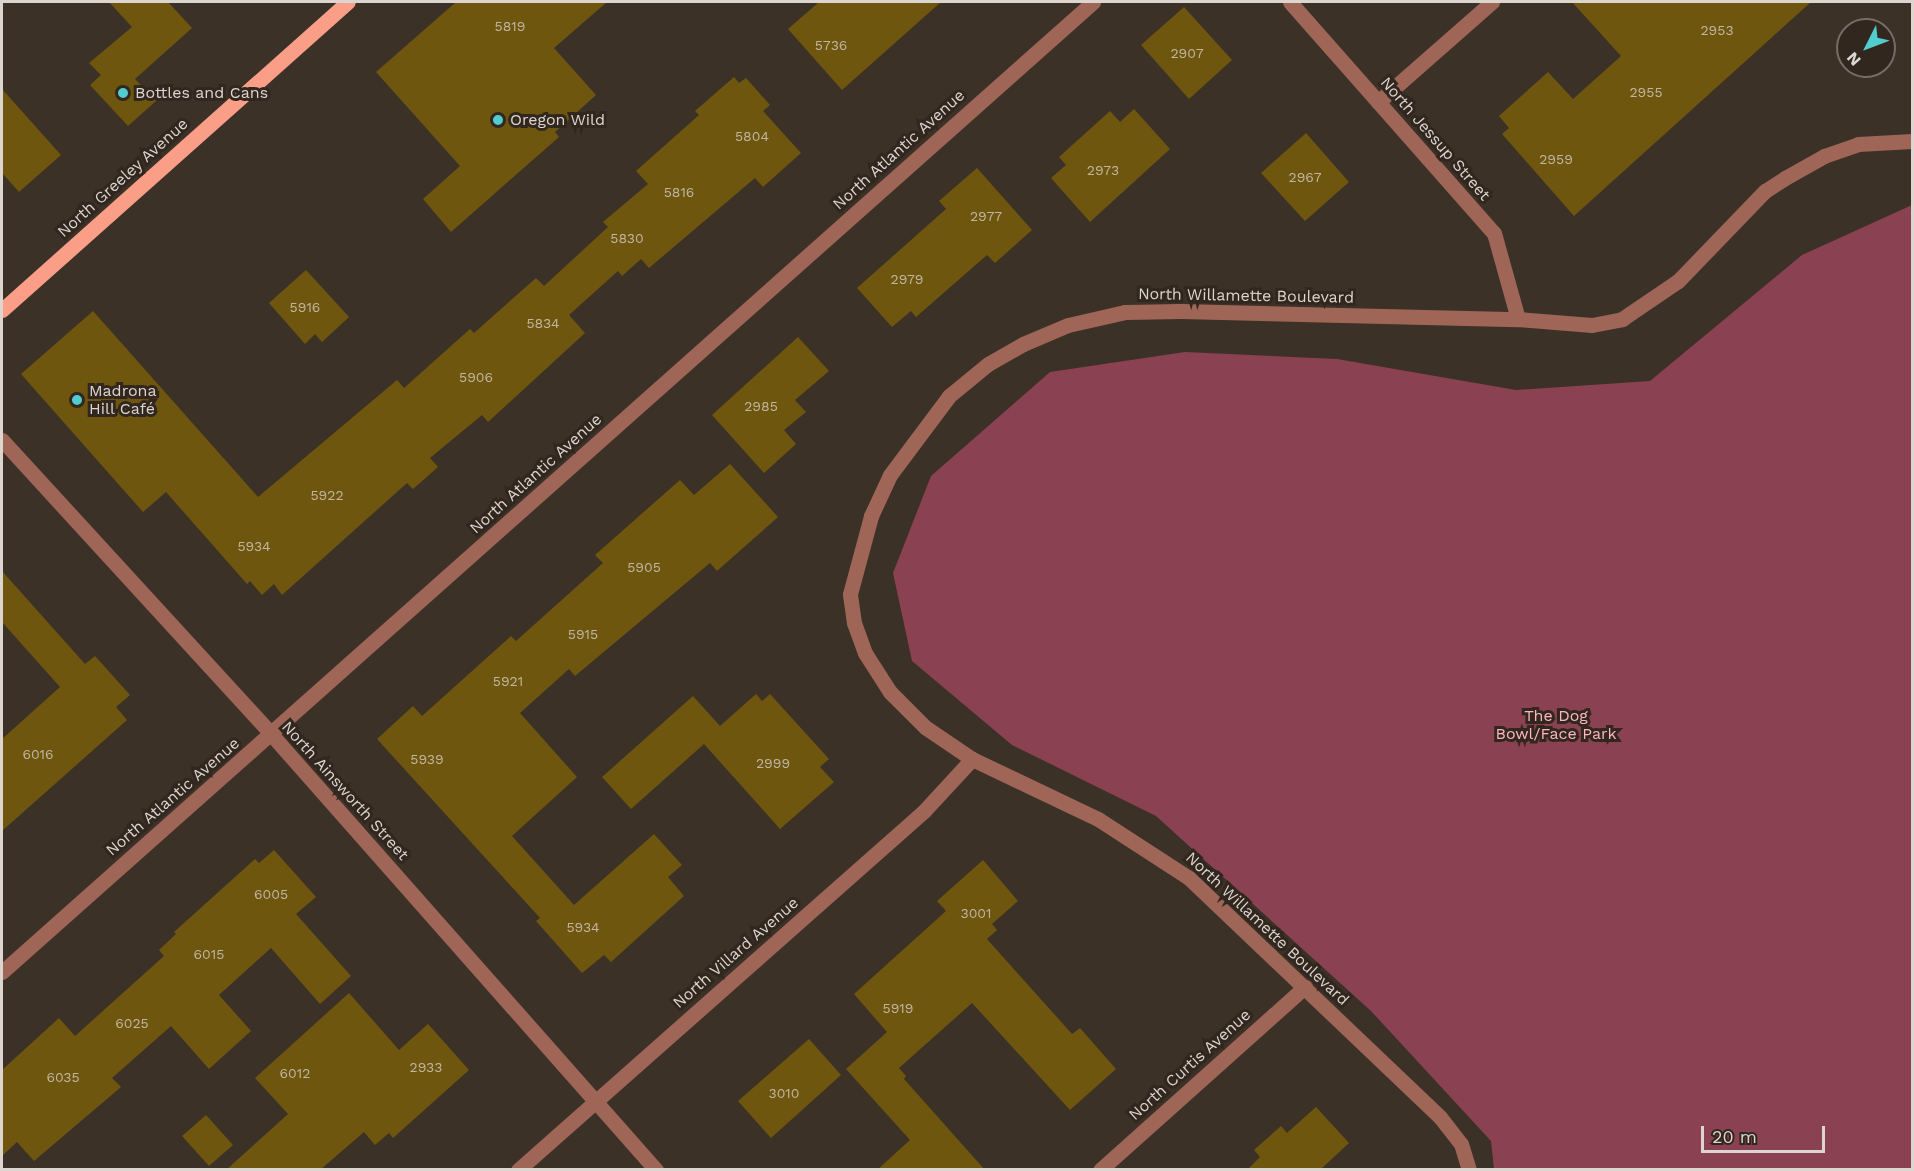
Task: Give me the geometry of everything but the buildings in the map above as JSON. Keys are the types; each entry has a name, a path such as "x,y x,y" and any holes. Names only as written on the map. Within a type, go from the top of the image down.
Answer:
{"main road":[{"name":"North Greeley Avenue","path":"2,310 348,2"}],"street":[{"name":"North Atlantic Avenue","path":"2,972 1093,2"},
{"name":"North Jessup Street","path":"1290,2 1494,233 1518,319"},
{"path":"1378,102 1492,2"},
{"name":"North Willamette Boulevard","path":"1468,1170 1461,1144 1440,1117 1189,878 1098,819 972,759 925,727 890,692 865,653 854,623 850,594 857,561 871,516 896,466 950,396 988,364 1023,344 1068,325 1125,312 1518,319 1592,325 1622,319 1678,281 1765,191 1785,178 1824,156 1858,144 1912,141"},
{"name":"North Ainsworth Street","path":"2,440 271,734 656,1170"},
{"name":"North Villard Avenue","path":"518,1170 924,811 972,759"},
{"name":"North Curtis Avenue","path":"1100,1170 1305,987"}],"green space":[{"name":"The Dog Bowl/Face Park","path":"1912,205 1912,1169 1494,1169 1491,1141 1371,1011 1156,816 1012,745 912,661 893,573 931,476 1050,372 1185,352 1337,359 1516,390 1650,381 1802,255"}],"place":[{"name":"Bottles and Cans","path":"123,93"},
{"name":"Oregon Wild","path":"498,120"},
{"name":"Madrona Hill Café","path":"77,400"}]}
